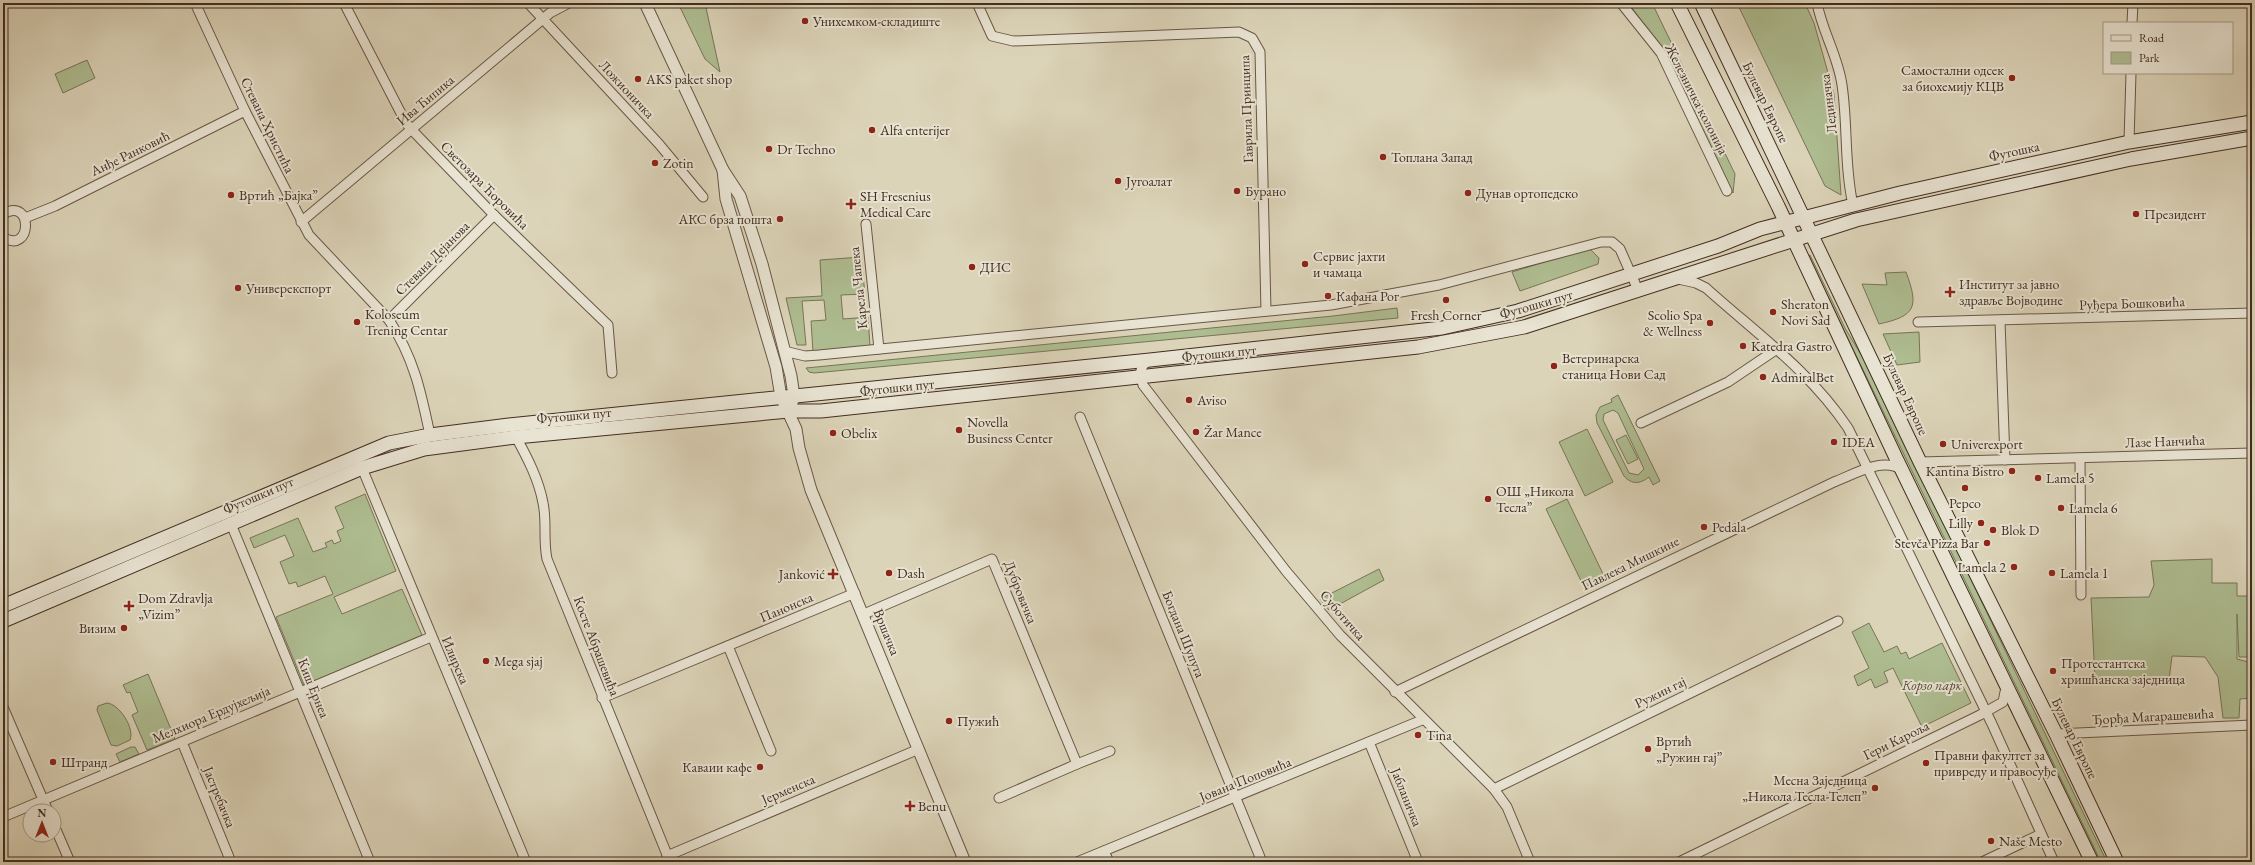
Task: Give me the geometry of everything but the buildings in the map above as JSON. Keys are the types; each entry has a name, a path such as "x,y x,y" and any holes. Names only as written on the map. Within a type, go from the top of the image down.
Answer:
{"main road":[{"path":"1677,3 1785,223 1888,441 2092,862"},
{"name":"Булевар Европе","path":"1701,3 1920,462 2056,734 2116,862"},
{"name":"Футошка","path":"1785,223 1950,180 2130,142 2252,122"},
{"path":"1811,234 1856,220 2064,173 2180,150 2252,138"},
{"name":"Футошки пут","path":"3,606 357,456 389,444 430,435 1442,328 1518,311 1785,223"},
{"name":"Футошки пут","path":"3,622 362,468 424,449 516,437 789,411 821,411 1418,347 1524,327 1811,234"}],"street":[{"name":"Стевана Христића","path":"195,3 245,111 301,222 309,235 389,320 416,374 430,435"},
{"name":"Светозара Ћоровића","path":"344,3 406,123 494,215 608,325 612,373"},
{"name":"Ложионичка","path":"528,3 659,144 702,197"},
{"name":"Ива Ћипика","path":"301,222 543,19 569,3"},
{"path":"645,3 723,170 740,196 762,264 784,351 789,411"},
{"name":"Гаврила Принципа","path":"977,3 992,36 1013,42 1240,32 1252,38 1260,52 1266,311"},
{"name":"Железничка колонија","path":"1621,3 1661,53 1727,191"},
{"name":"Лединачка","path":"1816,3 1835,56 1842,83 1846,123 1848,182 1853,205"},
{"path":"2132,22 2133,3"},
{"path":"2130,142 2131,74"},
{"name":"Анђе Ранковић","path":"25,218 55,206 245,111"},
{"path":"723,170 726,199 776,367 788,396"},
{"path":"3,212 14,211 25,218 27,226 21,237 13,240 3,237"},
{"name":"Стевана Дејанова","path":"389,320 494,215"},
{"name":"Карела Чапека","path":"866,224 879,349"},
{"path":"784,351 805,356 1331,305 1439,285 1601,242 1612,242 1620,249 1638,290"},
{"path":"1706,288 1701,277 1702,273 1710,267"},
{"path":"1674,279 1696,283 1706,288 1777,349 1813,383 1832,404 1848,428 1986,711 2054,862"},
{"name":"Руђера Бошковића","path":"1918,322 2000,321 2252,313"},
{"path":"2000,321 2005,460"},
{"path":"1641,423 1728,382 1777,349"},
{"path":"1141,377 1141,369 1143,364 1150,360"},
{"name":"Суботичка","path":"1141,377 1143,385 1286,571 1340,635 1422,720 1494,789 1507,807 1530,862"},
{"name":"Вршачка","path":"789,411 796,429 799,448 811,490 864,614 965,862"},
{"name":"Богдана Шупута","path":"1080,417 1262,862"},
{"name":"Косте Абрашевића","path":"516,437 532,469 544,503 544,537 547,559 668,859"},
{"path":"1880,466 1885,462 1889,454 1888,441"},
{"name":"Лазе Нанчића","path":"1920,462 2252,453"},
{"path":"2080,458 2081,595"},
{"name":"Павлека Мишкине","path":"1395,692 1834,482 1880,466 1892,465 1902,470"},
{"name":"Илирска","path":"362,468 431,637 526,862"},
{"name":"Киш Ернеа","path":"231,524 370,862"},
{"name":"Дубровачка","path":"864,614 992,559 1077,764"},
{"name":"Панонска","path":"602,698 855,593"},
{"name":"Ружин гај","path":"1494,789 1838,621"},
{"name":"Мелхиора Ердујхељија","path":"3,818 431,637"},
{"path":"728,646 771,751"},
{"path":"1996,706 2004,699 2006,684"},
{"path":"1996,706 2008,705 2018,708"},
{"name":"Гери Кароља","path":"1679,862 1996,706"},
{"path":"3,707 44,803"},
{"name":"Јована Поповића","path":"1077,862 1236,798 1422,720"},
{"name":"Ђорђа Магарашевића","path":"2056,734 2252,725"},
{"name":"Јастребачка","path":"182,742 232,862"},
{"name":"Јабланичка","path":"1370,742 1418,862"},
{"name":"Јерменска","path":"668,859 919,749"},
{"path":"999,798 1110,751"},
{"path":"1982,862 2041,834"},
{"path":"62,843 70,862"},
{"path":"1104,851 1109,862"}],"green space":[{"path":"678,3 705,3 720,72 705,59"},
{"path":"1628,3 1652,3 1735,174 1733,193 1666,52"},
{"path":"1737,3 1805,3 1814,23 1834,94 1841,195 1825,186"},
{"path":"87,60 95,78 63,93 55,74"},
{"path":"1589,248 1599,258 1598,264 1520,291 1512,272"},
{"path":"1810,255 1845,328 1869,368 2107,862 2101,862 1808,256"},
{"path":"861,257 865,294 841,295 843,319 868,317 870,346 813,352 811,321 826,320 824,300 802,301 806,345 797,345 786,298 822,296 820,260"},
{"path":"1906,272 1912,294 1913,302 1911,308 1901,317 1879,324 1862,284 1887,285 1885,273"},
{"path":"1397,308 1398,318 814,373 809,372 806,368 1333,316"},
{"path":"1919,332 1920,362 1897,365 1883,334"},
{"path":"1618,395 1660,481 1653,485 1649,477 1639,482 1633,482 1624,476 1597,423 1596,415 1600,407 1612,402 1611,399","holes":["1613,410 1618,413 1644,469 1638,475 1629,473 1603,420 1604,414"]},
{"path":"1587,429 1613,482 1585,496 1559,442"},
{"path":"1626,435 1638,459 1628,464 1616,440"},
{"path":"365,494 396,571 334,597 342,614 402,589 422,635 304,685 276,617 333,594 325,576 298,587 296,582 289,584 280,562 294,556 285,535 254,548 250,538 298,518 313,552 327,547 325,543 332,540 334,544 341,541 337,531 344,528 335,507"},
{"path":"1567,499 1605,578 1584,587 1546,509"},
{"path":"2212,559 2212,583 2237,583 2237,596 2252,596 2252,657 2239,657 2237,614 2237,659 2252,663 2252,698 2240,699 2239,718 2223,718 2218,677 2205,657 2172,656 2169,680 2095,680 2091,598 2149,597 2154,585 2151,561"},
{"path":"1379,569 1384,580 1329,610 1320,599"},
{"name":"Корзо парк","path":"1869,623 1884,652 1897,646 1901,654 1906,652 1909,659 1942,643 1971,703 1922,727 1893,668 1884,672 1888,682 1875,688 1871,679 1858,686 1854,676 1869,668 1852,632"},
{"path":"148,674 175,739 147,750 132,715 138,712 130,692 127,693 123,685"},
{"path":"107,703 112,704 121,712 130,729 130,740 117,746 111,745 97,710 98,706"},
{"path":"131,747 135,747 139,754 120,762 116,754"}],"place":[{"name":"Унихемком-складиште","path":"805,21"},
{"name":"Самостални одсек за биохемију КЦВ","path":"2012,78"},
{"name":"AKS paket shop","path":"638,79"},
{"name":"Alfa enterijer","path":"872,130"},
{"name":"Dr Techno","path":"769,149"},
{"name":"Топлана Запад","path":"1383,157"},
{"name":"Zotin","path":"655,163"},
{"name":"Југоалат","path":"1118,181"},
{"name":"Бурано","path":"1237,191"},
{"name":"Дунав ортопедско","path":"1468,193"},
{"name":"Вртић „Бајка”","path":"231,195"},
{"name":"SH Fresenius Medical Care","path":"851,204"},
{"name":"Президент","path":"2136,214"},
{"name":"АКС брза пошта","path":"780,219"},
{"name":"Сервис јахти и чамаца","path":"1305,264"},
{"name":"ДИС","path":"972,267"},
{"name":"Универекспорт","path":"238,288"},
{"name":"Институт за јавно здравље Војводине","path":"1950,292"},
{"name":"Кафана Рог","path":"1328,296"},
{"name":"Fresh Corner","path":"1446,300"},
{"name":"Sheraton Novi Sad","path":"1773,312"},
{"name":"Koloseum Trening Centar","path":"357,322"},
{"name":"Scolio Spa & Wellness","path":"1710,323"},
{"name":"Katedra Gastro","path":"1743,346"},
{"name":"Ветеринарска станица Нови Сад","path":"1554,366"},
{"name":"AdmiralBet","path":"1763,377"},
{"name":"Aviso","path":"1189,400"},
{"name":"Novella Business Center","path":"959,430"},
{"name":"Žar Mance","path":"1196,432"},
{"name":"Obelix","path":"833,433"},
{"name":"IDEA","path":"1834,442"},
{"name":"Univerexport","path":"1943,444"},
{"name":"Kantina Bistro","path":"2012,471"},
{"name":"Lamela 5","path":"2038,478"},
{"name":"Pepco","path":"1965,488"},
{"name":"ОШ „Никола Тесла”","path":"1488,499"},
{"name":"Lamela 6","path":"2061,508"},
{"name":"Lilly","path":"1981,523"},
{"name":"Pedala","path":"1704,527"},
{"name":"Blok D","path":"1993,530"},
{"name":"Stevča Pizza Bar","path":"1987,543"},
{"name":"Lamela 2","path":"2014,567"},
{"name":"Dash","path":"889,573"},
{"name":"Lamela 1","path":"2052,573"},
{"name":"Janković","path":"833,574"},
{"name":"Dom Zdravlja „Vizim”","path":"129,606"},
{"name":"Визим","path":"124,628"},
{"name":"Mega sjaj","path":"486,661"},
{"name":"Протестантска хришћанска заједница","path":"2053,671"},
{"name":"Пужић","path":"949,721"},
{"name":"Tina","path":"1418,735"},
{"name":"Вртић „Ружин гај”","path":"1648,749"},
{"name":"Штранд","path":"53,762"},
{"name":"Правни факултет за привреду и правосуђе","path":"1926,763"},
{"name":"Каваии кафе","path":"760,767"},
{"name":"Месна Заједница „Никола Тесла-Телеп”","path":"1875,788"},
{"name":"Benu","path":"910,806"},
{"name":"Naše Mesto","path":"1991,841"}]}
